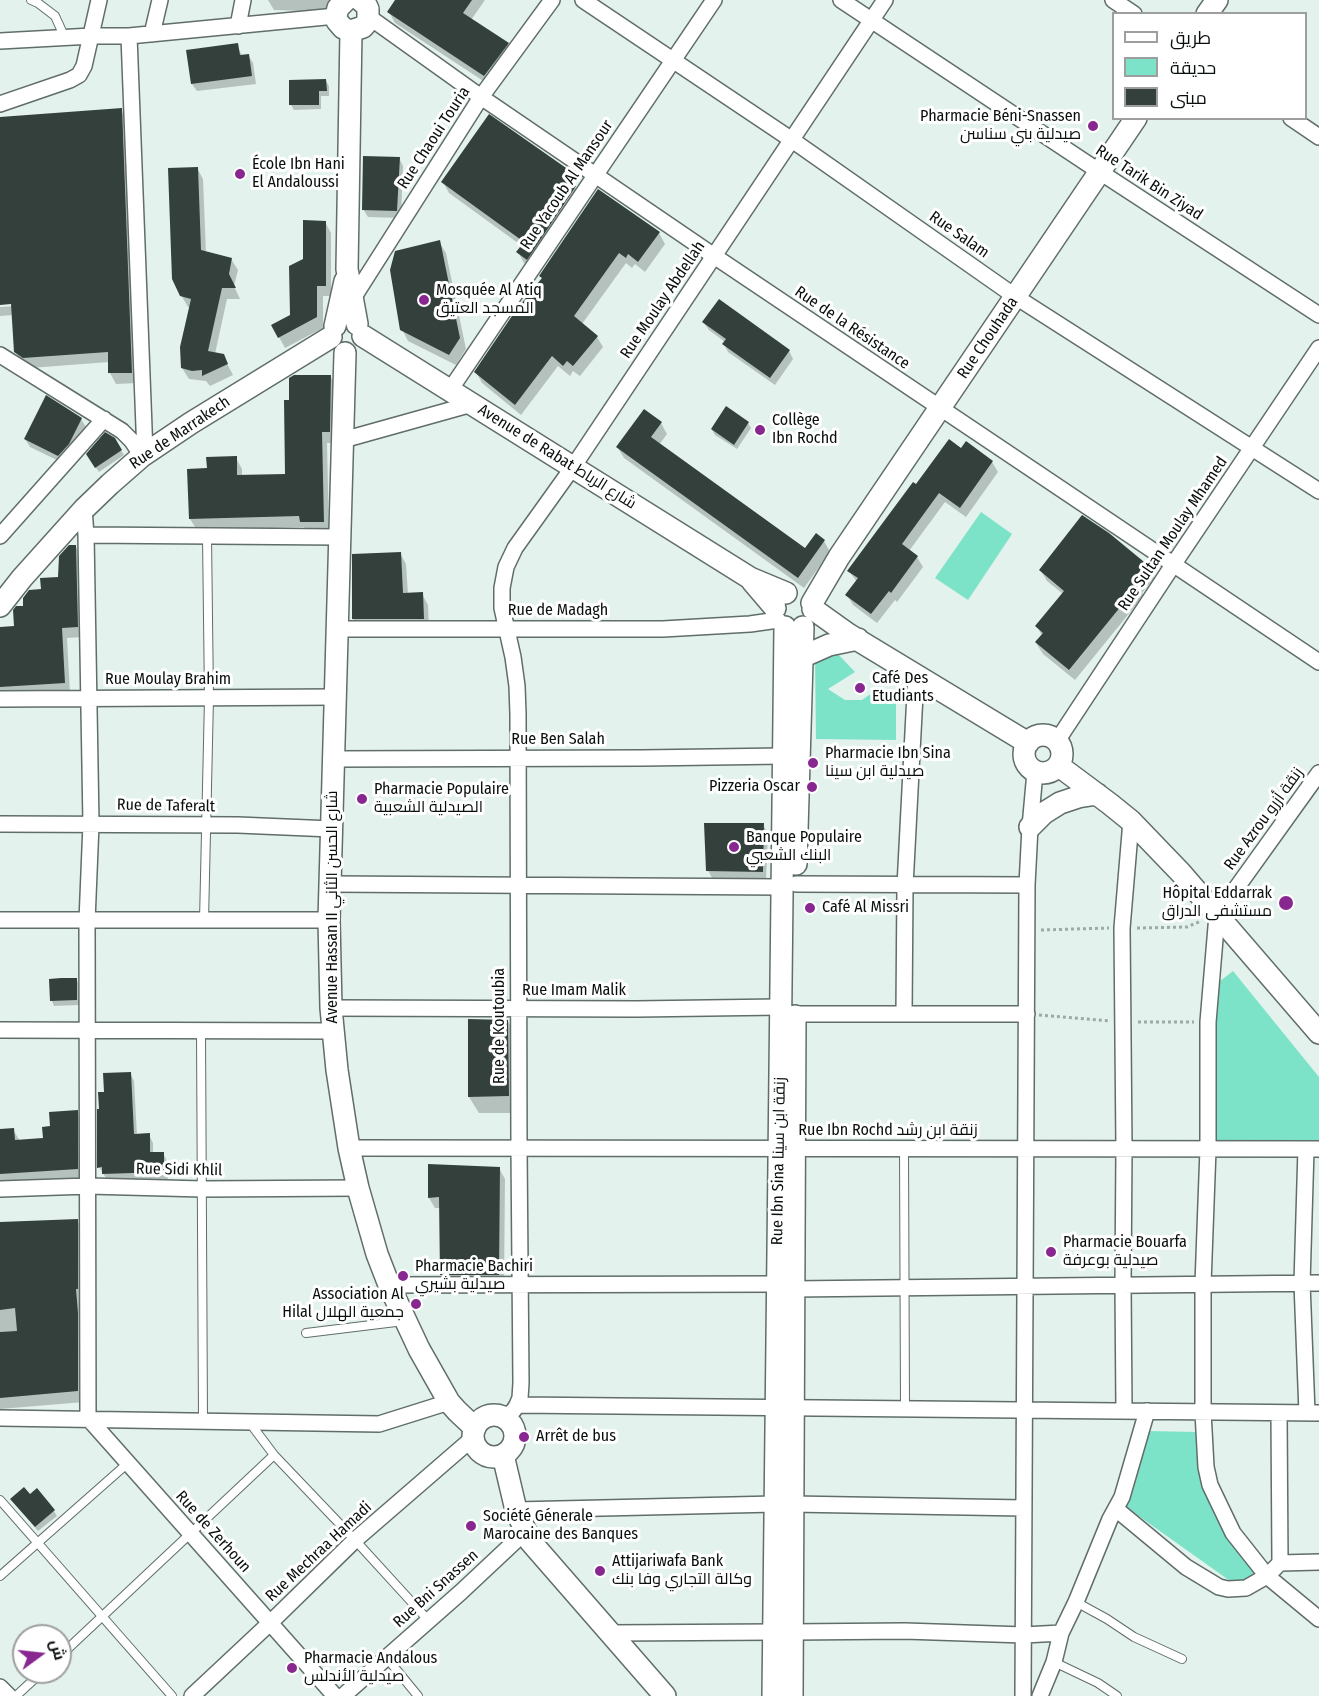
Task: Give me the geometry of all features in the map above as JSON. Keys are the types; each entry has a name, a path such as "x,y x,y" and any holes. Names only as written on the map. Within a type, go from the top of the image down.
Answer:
{"street":[{"path":"0,104 79,75 84,66 92,36 99,0"},
{"path":"152,34 160,0"},
{"path":"238,26 243,0"},
{"name":"Rue Chaoui Touria","path":"352,300 481,97 552,0"},
{"name":"Rue Salam","path":"583,0 792,140 1016,297 1319,491"},
{"name":"Rue Yacoub Al Mansour","path":"450,390 714,0"},
{"name":"Rue Tarik Bin Ziyad","path":"841,0 1319,315"},
{"name":"Rue Moulay Abdellah","path":"506,630 502,608 502,588 506,567 515,549 573,467 885,0"},
{"path":"1113,0 1131,12"},
{"path":"0,41 129,36 238,26 356,7"},
{"name":"Rue de la Résistance","path":"356,7 481,97 714,256 1319,662"},
{"name":"Avenue Hassan II شارع الحسن الثاني","path":"356,7 347,269 337,339 343,440 330,884 331,1008 339,1089 349,1148 377,1254 405,1321 433,1376 449,1402 475,1432"},
{"path":"129,36 144,455"},
{"name":"Rue Chouhada","path":"795,611 839,557 1135,120"},
{"path":"1294,120 1319,137"},
{"name":"Avenue Hassan II شارع الحسن الثاني","path":"347,269 360,330"},
{"path":"343,321 353,322 360,330 360,346 351,352 337,339 343,321"},
{"name":"Avenue de Rabat شارع الرباط","path":"360,330 472,404 750,578 795,611 853,637 1028,743"},
{"name":"Rue de Marrakech","path":"0,606 22,578 84,510 144,455 191,423 337,339"},
{"name":"Rue Sultan Moulay Mhamed","path":"1057,741 1319,348"},
{"path":"0,355 122,431 144,455"},
{"path":"343,440 472,404"},
{"path":"0,536 104,419"},
{"path":"84,510 92,824 87,921 88,1419"},
{"path":"86,535 340,537"},
{"name":"Rue de Madagh","path":"338,629 663,629 750,624 795,611"},
{"name":"Rue Ibn Sina زنقة ابن سينا","path":"773,1696 783,1632 789,885 802,657 795,611"},
{"name":"Rue Ibn Sina زنقة ابن سينا","path":"789,885 783,756 795,611"},
{"name":"Rue de Koutoubia","path":"506,630 517,686 519,885 521,1390 511,1411"},
{"path":"802,657 853,637"},
{"path":"904,1014 904,886 916,675"},
{"name":"Rue Moulay Brahim","path":"0,699 336,697"},
{"path":"1039,735 1052,737 1057,741 1063,753 1059,766 1048,774 1035,772 1029,768 1024,756 1028,743 1039,735"},
{"name":"Rue Ben Salah","path":"334,759 783,756"},
{"path":"1059,766 1131,821 1181,873 1319,1033"},
{"path":"1023,1696 1027,885 1035,772"},
{"name":"Rue Azrou زنقة أزرو","path":"1217,915 1319,773"},
{"path":"1030,827 1044,813 1060,803 1097,794"},
{"path":"1124,1411 1122,928 1131,821"},
{"name":"Rue de Taferalt","path":"0,824 205,825 332,829"},
{"path":"330,884 1027,885"},
{"path":"1217,915 1208,1022 1208,1149 1203,1284 1203,1412 1206,1467 1210,1485 1233,1533 1267,1576 1319,1619"},
{"path":"0,921 330,920"},
{"name":"Rue Imam Malik","path":"331,1008 1027,1014"},
{"path":"0,1030 333,1031"},
{"name":"Rue Ibn Rochd زنقة ابن رشد","path":"349,1148 1312,1149"},
{"path":"511,1411 515,1440 513,1446 503,1455 484,1454 475,1444 478,1423 488,1416 499,1416 511,1411 784,1408 1313,1413 1302,1283 1312,1149"},
{"name":"Rue Sidi Khlil","path":"0,1189 88,1186 202,1189 358,1188"},
{"path":"389,1285 905,1287 1319,1283"},
{"path":"0,1418 379,1424 449,1402"},
{"path":"1040,1696 1054,1662 1061,1633 1110,1519 1122,1497 1147,1411"},
{"path":"1279,1413 1280,1563"},
{"name":"Rue de Zerhoun","path":"88,1419 335,1696"},
{"name":"Rue Mechraa Hamadi","path":"192,1696 355,1540 475,1432"},
{"path":"503,1455 516,1510 525,1532 536,1549 665,1696"},
{"path":"516,1510 784,1504 1024,1509"},
{"path":"1116,1509 1186,1567 1219,1587 1236,1590 1246,1588 1267,1576 1280,1563 1319,1562"},
{"name":"Rue Bni Snassen","path":"343,1696 525,1532"},
{"path":"611,1633 905,1631 1024,1635 1061,1633"},
{"name":"Rue Ibn Sina زنقة ابن سينا","path":"783,1632 792,1696"},
{"path":"0,1687 9,1696"}],"lane":[{"path":"31,0 55,16 65,38"},
{"path":"204,921 209,698 207,536"},
{"path":"201,1031 203,1420"},
{"path":"904,1149 905,1409"},
{"path":"306,1333 405,1321"},
{"path":"249,1421 274,1455 428,1620"},
{"path":"72,1645 274,1455"},
{"path":"0,1576 128,1463"},
{"path":"0,1500 172,1696"},
{"path":"1076,1602 1134,1637 1182,1659"},
{"path":"386,1657 418,1696"},
{"path":"1054,1662 1098,1683 1117,1696"},
{"path":"16,1696 29,1684"}],"green space":[{"path":"981,512 1012,534 968,600 935,578"},
{"path":"836,652 855,672 828,689 845,700 862,700 872,693 896,702 896,740 816,739 815,655"},
{"path":"1233,971 1319,1077 1319,1151 1207,1150 1210,989"},
{"path":"1148,1431 1197,1432 1203,1475 1258,1572 1240,1588 1126,1507"}],"building":[{"path":"395,0 472,0 463,13 509,43 484,76 387,12"},
{"path":"238,43 240,55 249,54 252,76 191,84 186,50"},
{"path":"326,79 327,91 319,91 319,105 289,105 289,80"},
{"path":"122,108 132,373 108,373 108,352 23,358 14,352 11,304 0,305 0,117"},
{"path":"489,114 569,170 563,177 576,186 527,260 516,252 524,242 441,182"},
{"path":"363,156 400,157 397,211 362,210"},
{"path":"198,167 201,250 232,258 229,274 236,288 222,288 208,351 224,354 228,364 202,376 202,370 192,371 181,368 180,347 191,299 180,296 172,279 168,168"},
{"path":"598,189 660,232 638,262 628,254 626,258 619,253 574,316 598,336 573,366 567,361 563,366 552,356 515,405 474,372 516,310 542,278 539,276"},
{"path":"303,220 326,221 326,286 317,286 317,317 278,338 271,325 290,315 289,266 303,259"},
{"name":"Mosquée Al Atiq المسجد العتيق","path":"440,240 460,338 449,355 400,330 390,270 395,251"},
{"path":"719,299 790,350 770,378 722,344 726,339 702,322"},
{"path":"294,375 331,375 330,432 322,432 324,522 300,522 299,516 189,519 187,469 207,468 206,457 237,456 237,475 285,474 284,400 289,400 289,378"},
{"path":"46,395 82,418 69,444 58,456 24,439"},
{"path":"726,406 749,422 734,445 711,429"},
{"path":"644,409 662,422 651,437 805,548 816,533 825,540 798,578 616,447"},
{"path":"105,432 115,438 122,450 95,468 86,454"},
{"path":"949,439 961,448 966,441 993,461 960,508 939,493 902,544 918,556 891,593 889,591 871,614 845,595 858,578 847,571 913,482 916,484"},
{"path":"1082,515 1109,533 1149,566 1136,582 1139,584 1069,670 1035,642 1043,633 1035,626 1064,591 1039,570"},
{"path":"69,545 76,545 78,627 62,628 65,683 0,687 0,627 14,626 13,610 16,606 23,606 23,598 29,590 41,589 40,578 58,577 59,556"},
{"path":"401,552 403,593 423,592 424,619 352,619 352,554"},
{"name":"Banque Populaire البنك الشعبي","path":"704,823 764,823 763,872 706,871"},
{"path":"77,978 77,1000 50,1001 49,979"},
{"path":"468,1019 508,1020 509,1096 468,1097"},
{"path":"131,1072 134,1134 150,1133 150,1152 164,1152 164,1172 102,1174 102,1167 97,1168 97,1109 99,1109 98,1092 104,1092 103,1073"},
{"path":"78,1110 78,1169 0,1174 0,1129 14,1128 15,1140 43,1138 42,1127 50,1126 49,1112"},
{"path":"428,1164 500,1167 499,1275 440,1275 439,1197 428,1198"},
{"path":"78,1219 78,1289 76,1289 78,1391 0,1398 0,1332 17,1331 15,1308 0,1310 0,1222"},
{"path":"24,1487 30,1494 37,1488 55,1510 35,1527 10,1499"}],"place":[{"name":"Pharmacie Béni-Snassen صيدلية بني سناسن","path":"1093,126"},
{"name":"École Ibn Hani El Andaloussi","path":"240,174"},
{"name":"Mosquée Al Atiq المسجد العتيق","path":"424,300"},
{"name":"Collège Ibn Rochd","path":"760,430"},
{"name":"Café Des Etudiants","path":"860,688"},
{"name":"Pharmacie Ibn Sina صيدلية ابن سينا","path":"813,763"},
{"name":"Pizzeria Oscar","path":"812,787"},
{"name":"Pharmacie Populaire الصيدلية الشعبية","path":"362,799"},
{"name":"Banque Populaire البنك الشعبي","path":"734,847"},
{"name":"Hôpital Eddarrak مستشفى الدراق","path":"1286,903"},
{"name":"Café Al Missri","path":"810,908"},
{"name":"Pharmacie Bouarfa صيدلية بوعرفة","path":"1051,1252"},
{"name":"Pharmacie Bachiri صيدلية بشيري","path":"403,1276"},
{"name":"Association Al Hilal جمعية الهلال","path":"416,1304"},
{"name":"Arrêt de bus","path":"524,1437"},
{"name":"Société Génerale Marocaine des Banques","path":"471,1526"},
{"name":"Attijariwafa Bank وكالة التجاري وفا بنك","path":"600,1571"},
{"name":"Pharmacie Andalous صيدلية الأندلس","path":"292,1668"}]}
